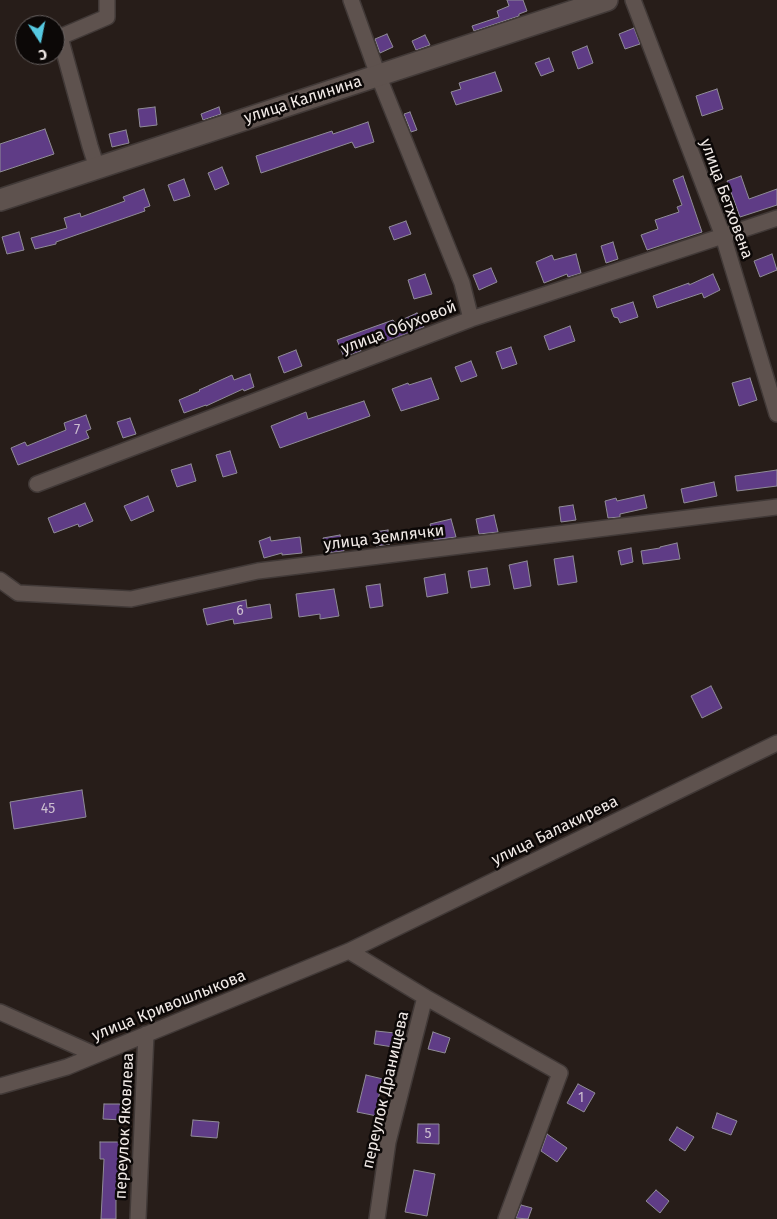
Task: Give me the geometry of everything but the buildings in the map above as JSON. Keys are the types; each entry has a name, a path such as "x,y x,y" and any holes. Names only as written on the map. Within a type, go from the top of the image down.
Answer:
{"street":[{"path":"97,168 60,37 108,17 107,0"},
{"path":"351,0 378,76 462,283 471,319"},
{"name":"улица Калинина","path":"0,200 607,0"},
{"name":"улица Бетховена","path":"633,0 723,236 777,414"},
{"name":"улица Обуховой","path":"37,484 471,319 777,218"},
{"name":"улица Землячки","path":"0,580 18,593 131,599 258,571 777,507"},
{"name":"улица Балакирева","path":"349,951 777,743"},
{"name":"переулок Дранищева","path":"349,951 425,998 388,1142 377,1219"},
{"name":"улица Кривошлыкова","path":"0,1086 67,1067 349,951"},
{"path":"425,998 560,1073 506,1219"},
{"path":"0,1012 96,1055"},
{"name":"переулок Яковлева","path":"138,1219 146,1034"}]}
